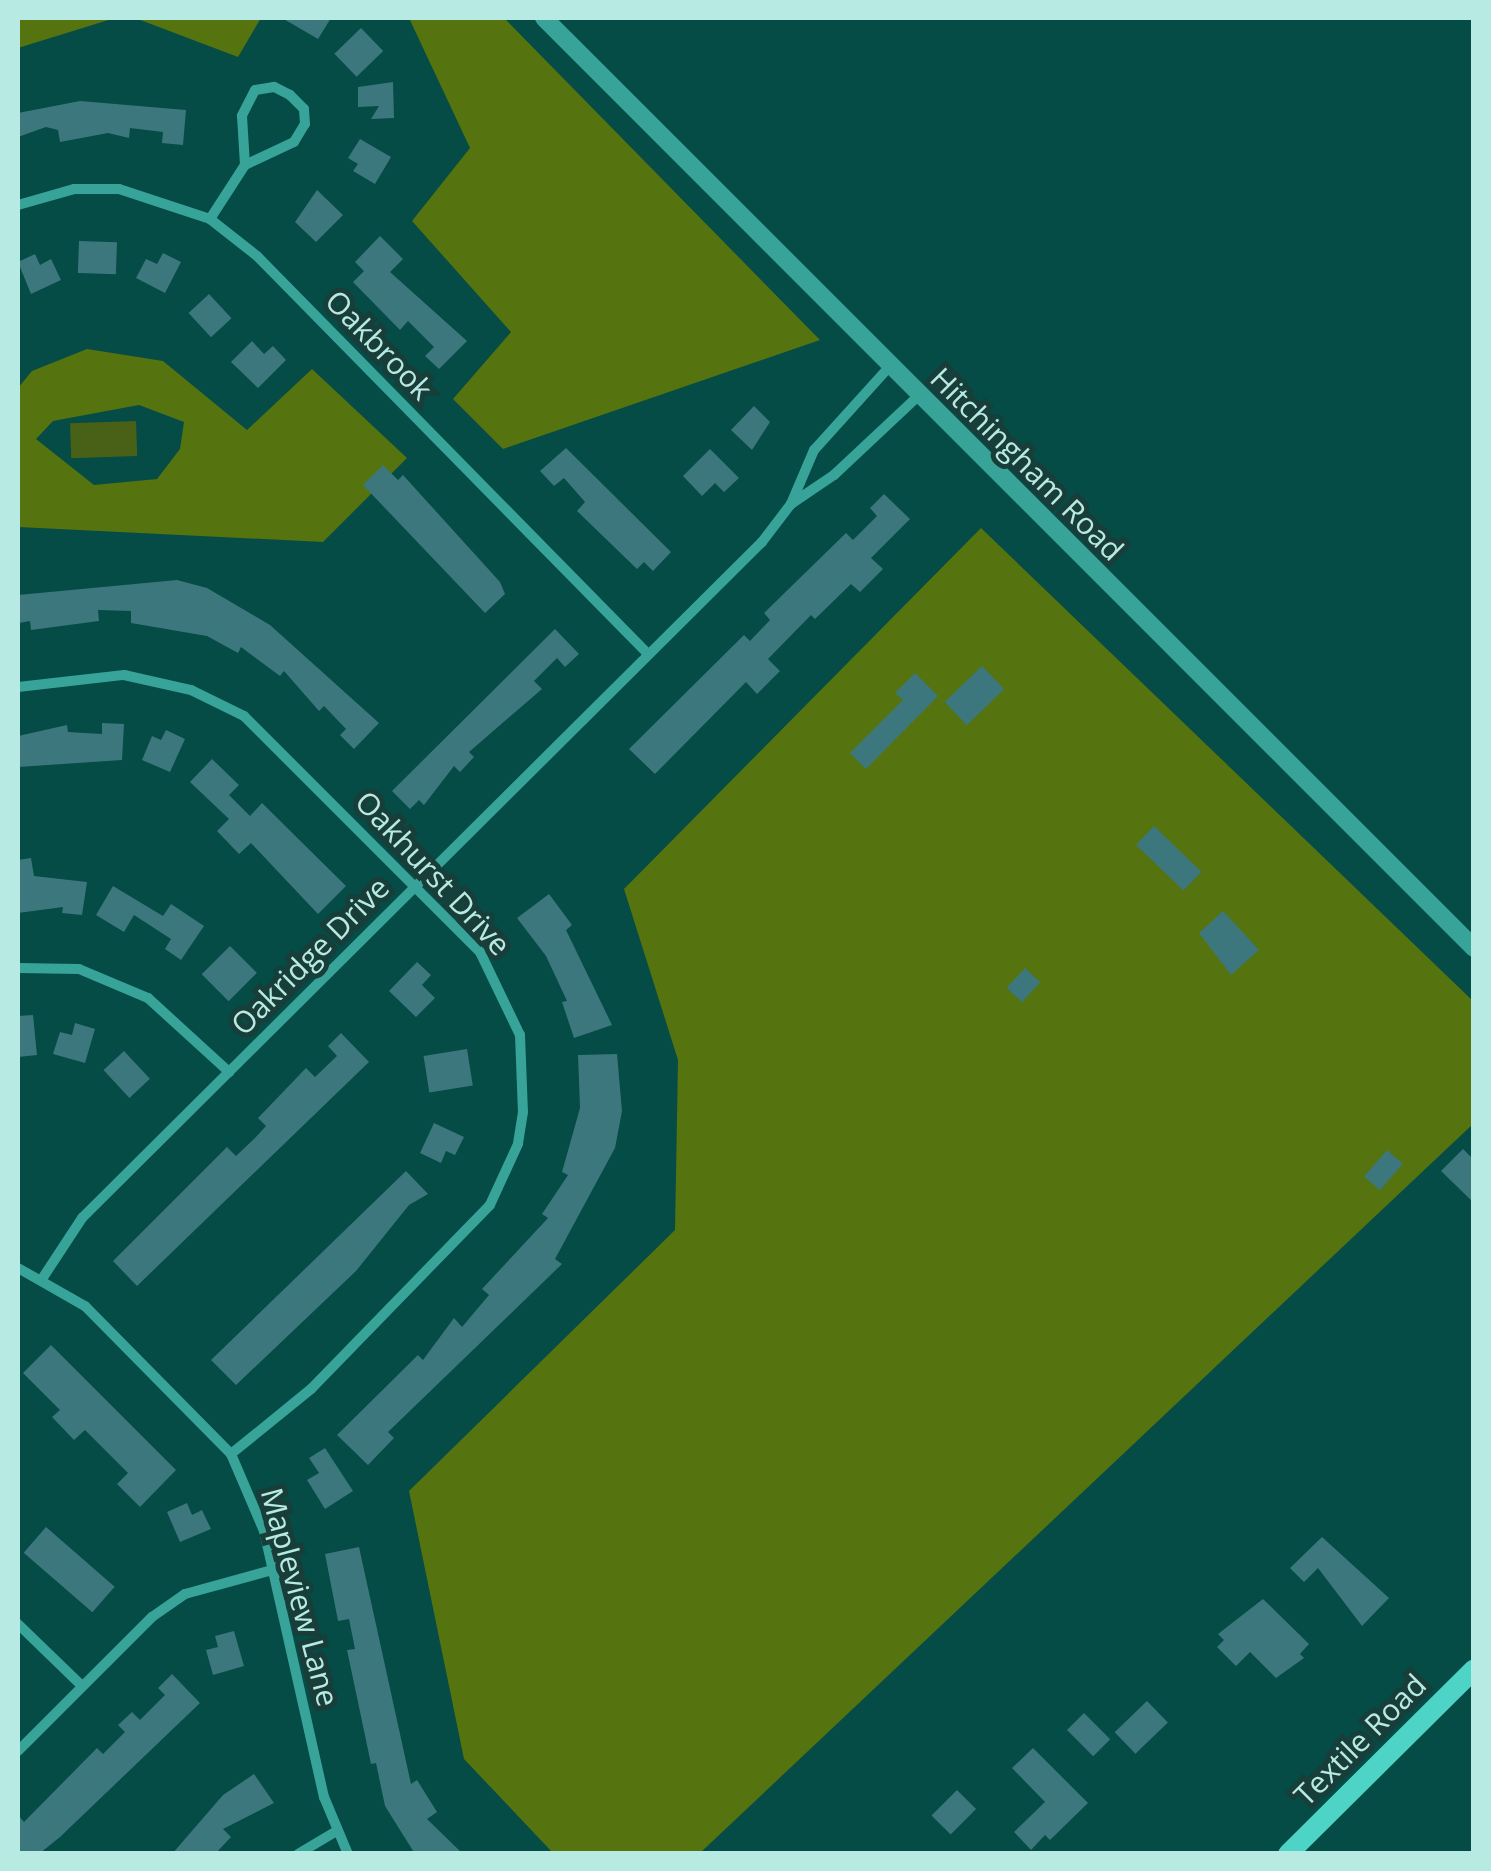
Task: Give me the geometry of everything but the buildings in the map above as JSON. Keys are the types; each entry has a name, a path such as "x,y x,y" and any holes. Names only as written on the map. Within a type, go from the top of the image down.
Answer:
{"main road":[{"name":"Textile Road","path":"1288,1854 1474,1670"}],"street":[{"name":"Hitchingham Road","path":"544,18 1474,948"},
{"path":"210,219 245,165 294,142 305,124 304,109 290,95 274,87 255,90 242,116 245,165"},
{"name":"Oakbrook","path":"18,204 74,189 118,189 210,219 257,256 648,654"},
{"name":"Oakridge Drive","path":"791,504 814,450 890,366"},
{"name":"Oakridge Drive","path":"42,1278 82,1218 648,654 791,504 834,476 918,396"},
{"name":"Oakhurst Drive","path":"18,687 124,675 224,702 265,734 480,952 509,1002 525,1070 518,1144 490,1205 311,1389 231,1454"},
{"path":"18,968 80,970 148,998 229,1072"},
{"name":"Mapleview Lane","path":"18,1268 86,1306 231,1454 250,1490 335,1832 348,1854"},
{"path":"18,1751 82,1686 185,1594 272,1570"},
{"path":"18,1624 82,1686"},
{"path":"298,1854 335,1832"}],"green space":[{"path":"18,18 115,18 18,48"},
{"path":"135,18 261,18 238,57"},
{"path":"409,18 504,18 820,340 503,449 453,399 511,332 412,221 470,148"},
{"path":"87,349 163,361 247,430 312,369 407,458 323,542 18,527 18,388 32,371","holes":["139,405 184,422 180,449 157,479 94,485 36,439 53,421"]},
{"path":"136,421 137,456 71,458 70,423"},
{"path":"981,528 1473,1001 1473,1124 700,1853 553,1853 464,1759 409,1491 675,1230 678,1060 624,889"}]}
